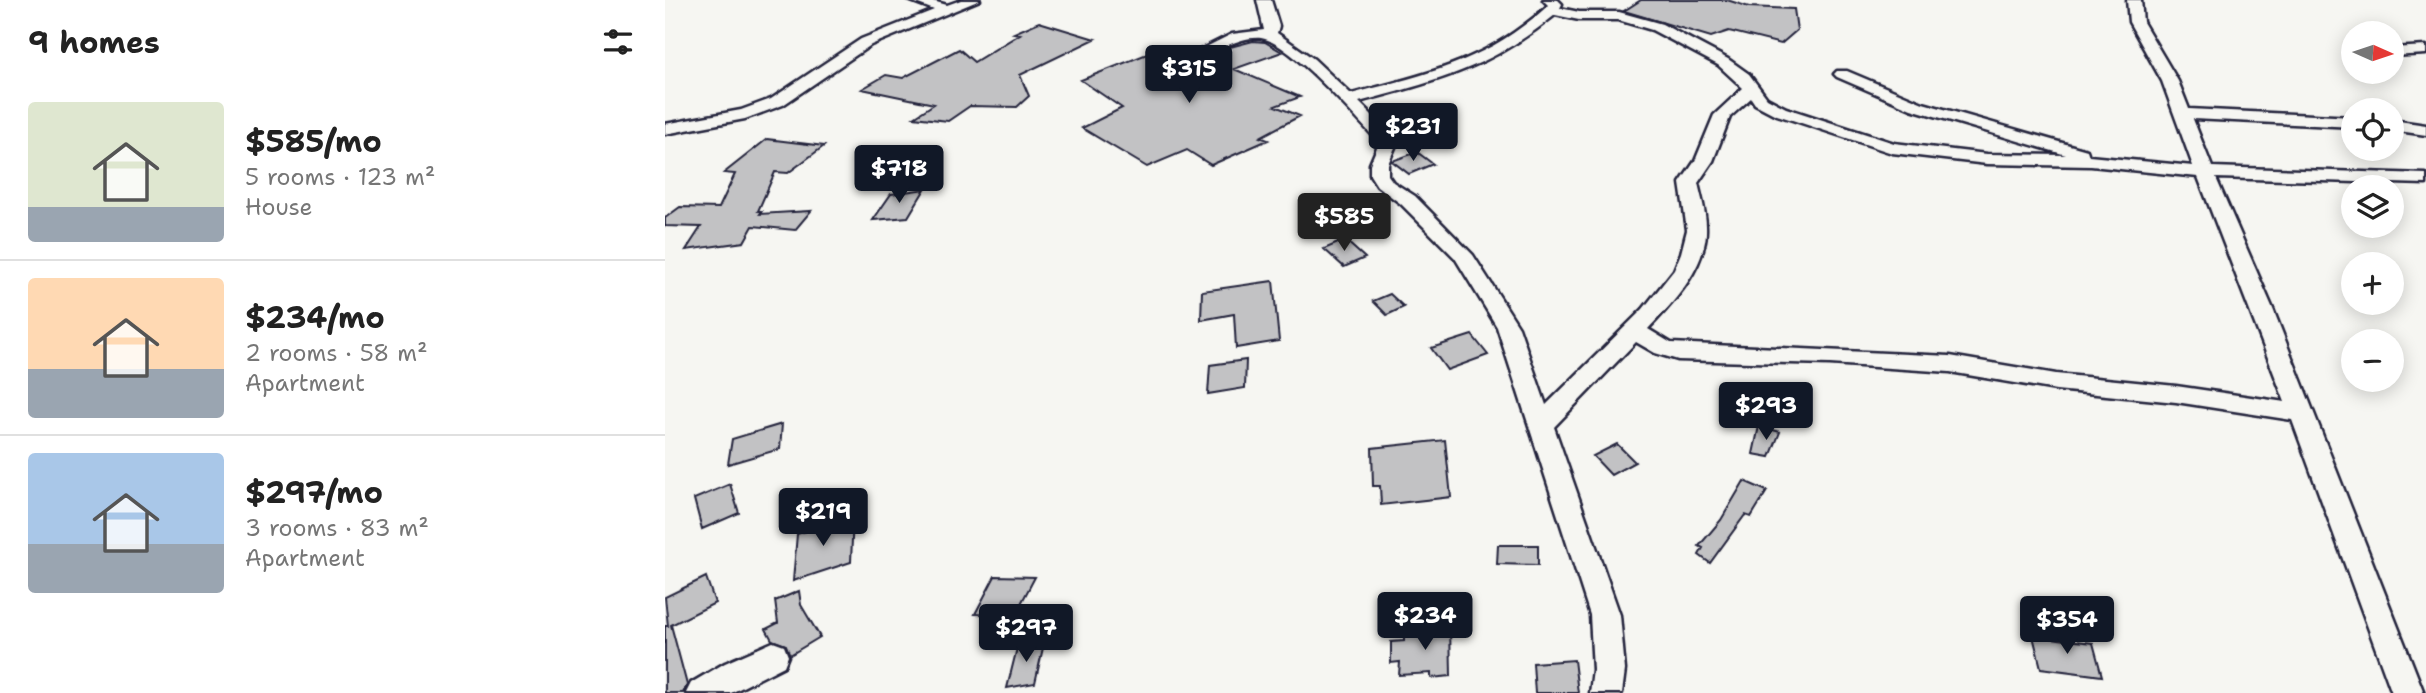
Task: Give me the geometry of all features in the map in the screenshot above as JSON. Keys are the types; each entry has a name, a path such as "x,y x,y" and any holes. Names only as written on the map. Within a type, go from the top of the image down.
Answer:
{"street":[{"path":"915,0 948,10"},
{"path":"665,130 744,114 778,102 866,42 974,0"},
{"path":"1264,0 1272,26 1269,35"},
{"path":"2134,0 2136,22 2170,81 2204,172 2262,309 2408,693"},
{"path":"1347,100 1433,76 1490,54 1521,36 1551,5 1579,16 1619,16 1657,27 1723,62 1743,77 1761,101 1780,111 1892,148 1987,159 2118,164 2204,172 2426,178"},
{"path":"1194,57 1234,38 1269,35 1321,74 1383,136 1387,145 1379,175 1387,186 1408,200 1463,255 1509,327 1605,615 1609,670 1606,693"},
{"path":"2405,51 2426,50"},
{"path":"1842,74 1927,110 2118,164"},
{"path":"1541,425 1579,390 1661,302 1691,254 1697,234 1689,183 1704,160 1722,115 1751,90"},
{"path":"2183,114 2341,121"},
{"path":"2404,127 2426,130"},
{"path":"1633,330 1663,348 1678,352 1830,356 1950,364 2056,382 2176,394 2302,413"},
{"path":"702,693 773,656"}],"building":[{"path":"1641,0 1727,0 1749,7 1794,9 1797,30 1781,44 1729,31 1711,37 1624,11"},
{"path":"1039,22 1095,39 1020,75 1029,96 1017,107 970,106 948,121 914,117 934,104 862,89 886,75 903,78 959,49 974,62 1020,34 1014,33"},
{"path":"1253,41 1265,42 1282,52 1234,69 1300,97 1275,106 1300,116 1260,137 1268,140 1211,165 1187,150 1147,167 1082,128 1122,108 1081,80 1162,48 1195,64 1230,47"},
{"path":"767,139 824,146 788,173 775,172 758,211 762,211 760,214 811,211 795,230 753,226 744,242 686,250 701,227 665,226 665,218 680,207 719,208 735,174 724,173"},
{"path":"1417,152 1433,164 1409,174 1392,161"},
{"path":"925,189 908,217 873,220 891,194"},
{"path":"1345,240 1365,258 1344,267 1324,249"},
{"path":"1273,281 1279,341 1236,348 1234,314 1201,320 1202,291"},
{"path":"1390,294 1404,307 1387,315 1373,301"},
{"path":"1472,335 1488,355 1447,370 1431,348"},
{"path":"1246,360 1245,388 1208,394 1210,365"},
{"path":"782,424 780,449 728,464 732,439"},
{"path":"1759,426 1780,432 1770,457 1753,454"},
{"path":"1445,440 1451,497 1381,505 1380,486 1373,486 1372,448"},
{"path":"1617,444 1635,462 1611,475 1593,456"},
{"path":"1744,481 1767,491 1751,517 1745,515 1710,563 1699,555 1703,548 1699,546 1721,520"},
{"path":"730,484 739,513 702,529 694,499"},
{"path":"853,516 851,562 793,581 797,534"},
{"path":"1498,545 1538,545 1538,565 1497,564"},
{"path":"995,576 1035,577 1015,615 975,614"},
{"path":"706,577 715,603 671,625 687,685 683,693 665,693 665,626 668,626 665,597"},
{"path":"799,591 801,605 820,637 790,655 786,645 772,640 766,629 778,623 775,601"},
{"path":"1450,623 1451,676 1431,678 1431,673 1399,675 1400,662 1391,663 1391,642 1404,641 1404,634 1420,633 1421,625"},
{"path":"2033,636 2093,643 2102,676 2041,668"},
{"path":"1045,639 1035,683 1007,688 1018,644"},
{"path":"1574,660 1578,693 1535,693 1533,663"}]}
